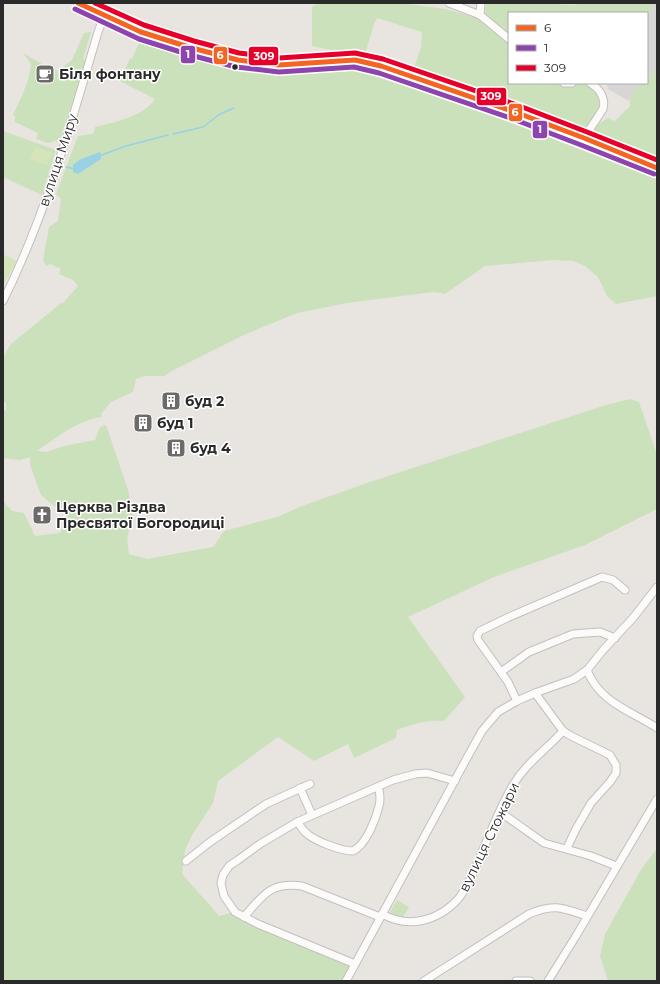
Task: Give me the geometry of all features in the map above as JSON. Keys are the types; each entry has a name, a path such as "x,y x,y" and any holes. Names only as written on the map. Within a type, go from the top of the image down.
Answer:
{"main road":[{"path":"78,3 141,32 192,48 238,60 279,65 356,60 381,66 515,112 657,168"}],"street":[{"path":"449,3 480,15 508,38"},
{"path":"480,15 481,3"},
{"name":"вулиця Миру","path":"3,301 29,246 46,202 104,16"},
{"path":"584,138 603,109 604,105 604,99 600,92 591,84"},
{"path":"517,701 508,682 478,640 477,636 480,631 602,577 613,580 625,590"},
{"path":"346,981 488,722 498,712 517,701 535,692 574,679 587,670 595,659 633,618 657,587"},
{"path":"501,672 529,652 574,634 600,632 615,638"},
{"path":"587,670 595,685 611,702 657,728"},
{"path":"535,692 563,731 610,756 616,765 616,773 591,803 567,848"},
{"name":"вулиця Стожари","path":"244,917 265,893 273,888 293,885 302,886 381,916 399,921 416,922 433,917 451,906 460,897 470,880 514,784 536,757 563,731"},
{"path":"355,964 300,942 235,912 224,896 221,883 223,874 229,866 260,844 297,822 404,776 427,773 455,781"},
{"path":"186,861 210,842 266,804 310,784"},
{"path":"297,822 306,833 315,839 338,848 353,851 362,845 372,826 380,805 380,794 378,787"},
{"path":"300,788 312,815"},
{"path":"548,981 657,799"},
{"path":"500,812 544,843 567,848 616,866"},
{"path":"427,980 529,914 540,909 548,907 560,908 587,916"},
{"path":"516,981 530,981"}],"shaded area":[{"path":"653,3 657,3 657,69 648,78 648,14 653,8 651,6"},
{"path":"607,84 640,84 630,97 629,101 608,89"}],"green space":[{"path":"318,3 400,3 445,9 485,20 486,3 541,3 574,5 584,3 653,3 651,6 653,8 648,14 648,12 508,12 508,84 588,84 587,85 597,95 601,102 585,131 414,68 421,47 422,32 377,18 366,51 355,48 340,52 312,46 312,7"},
{"path":"91,32 83,59 87,62 60,139 48,143 36,139 38,133 15,122 15,116 13,115 24,90 30,71 31,64 23,53 58,71 72,60 84,33"},
{"path":"140,41 238,70 302,72 337,69 354,70 455,101 657,179 657,296 616,304 607,296 598,277 585,266 573,261 553,260 485,266 445,294 433,292 347,303 297,313 246,334 164,376 145,376 136,379 133,392 111,402 101,414 102,417 76,425 37,451 47,452 64,446 95,440 100,427 106,425 128,490 133,515 127,539 129,554 147,559 213,547 224,531 277,517 302,506 370,482 606,405 630,399 639,402 657,455 657,509 585,545 494,577 408,617 465,697 444,721 420,723 397,730 396,738 354,758 348,744 314,761 278,737 218,781 213,803 192,835 185,850 182,874 219,916 235,912 355,964 346,981 3,981 3,501 12,511 24,513 35,536 60,533 66,516 41,495 30,465 30,457 20,460 3,458 3,411 6,410 6,403 3,402 3,358 11,344 61,303 63,303 78,286 73,280 59,274 61,269 50,264 46,266 43,260 49,227 58,221 61,199 56,194 78,136 93,134 95,127 128,118 143,110 155,99 120,81 130,58 132,59"},
{"path":"657,69 657,163 637,154 627,147 589,133 599,123 608,118 615,121 630,106 630,97 640,84 648,84 648,78"},
{"path":"3,131 56,150 42,195 3,177"},
{"path":"35,147 52,153 47,165 30,159"},
{"path":"3,254 17,261 3,286"},
{"path":"656,850 657,981 608,981 600,956 605,934 642,868"},
{"path":"397,900 409,907 402,919 394,918 395,915 390,912"}],"water":[{"path":"100,152 101,159 78,174 73,172 73,165 81,159"}],"waterway":[{"path":"173,134 203,127 220,114 234,108"},
{"path":"99,156 126,146 168,135"},
{"path":"66,167 75,169"}],"transit line":[{"name":"6","path":"78,3 141,32 192,48 238,60 279,65 355,60 381,66 515,112 657,168"},
{"name":"309","path":"95,3 144,25 194,41 239,53 279,58 355,53 383,59 517,105 657,160"},
{"name":"1","path":"75,9 139,39 190,55 236,67 279,72 354,67 379,73 513,119 654,174"}],"place":[{"name":"Біля фонтану","path":"45,74"},
{"name":"буд 2","path":"171,401"},
{"name":"буд 1","path":"143,423"},
{"name":"буд 4","path":"176,448"},
{"name":"Церква Різдва Пресвятої Богородиці","path":"42,515"}]}
